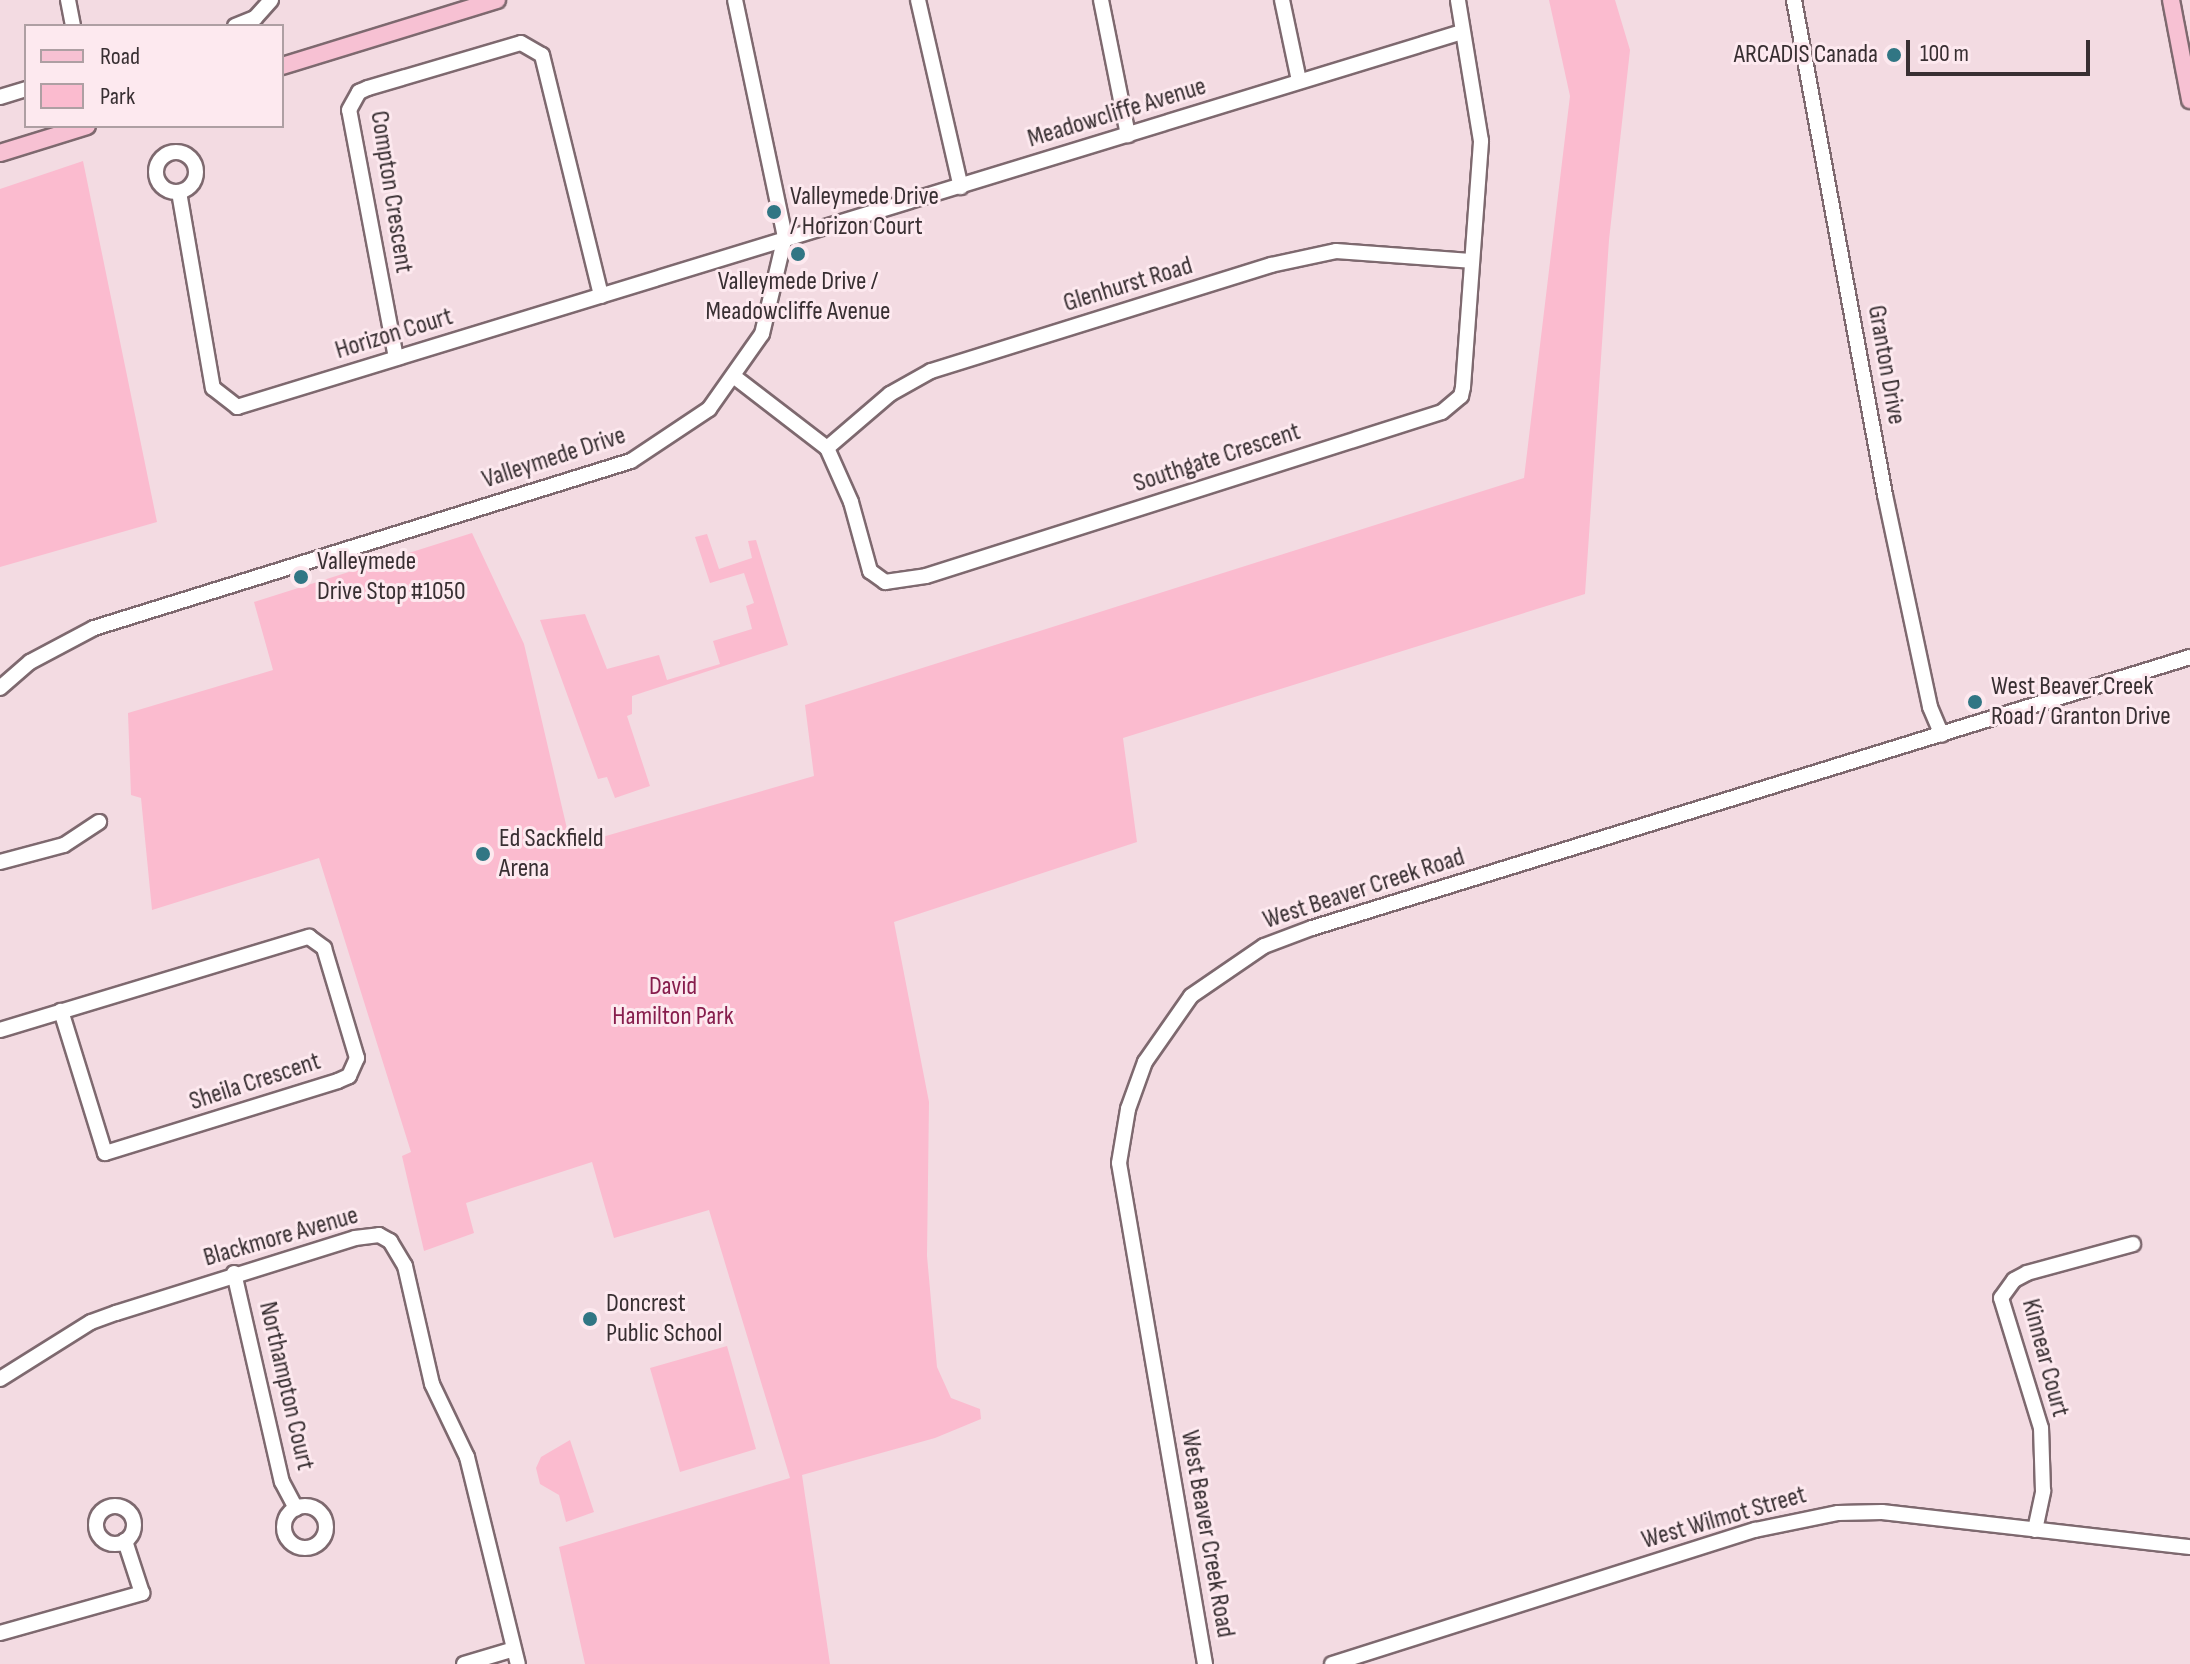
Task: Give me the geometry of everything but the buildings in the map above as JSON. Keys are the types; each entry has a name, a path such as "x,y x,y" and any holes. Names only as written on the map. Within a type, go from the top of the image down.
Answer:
{"main road":[{"path":"284,65 497,0"},
{"path":"2171,0 2190,100"},
{"path":"0,153 81,128"}],"street":[{"path":"68,0 73,24"},
{"path":"240,24 255,18 271,0"},
{"name":"Valleymede Drive","path":"0,688 58,644 131,614 631,461 683,431 736,378 762,334 785,237 735,0"},
{"path":"918,0 961,187"},
{"path":"1101,0 1128,135"},
{"path":"1282,0 1299,81"},
{"name":"Southgate Crescent","path":"736,378 827,448 851,502 870,571 885,582 926,576 1442,412 1461,396 1463,387 1481,141 1458,0"},
{"name":"Granton Drive","path":"1794,0 1885,495 1930,707 1942,735"},
{"name":"Meadowcliffe Avenue","path":"785,237 961,187 1462,32"},
{"name":"Compton Crescent","path":"396,358 349,110 359,92 368,88 521,43 542,55 601,296"},
{"path":"0,97 24,90"},
{"name":"Horizon Court","path":"179,192 218,398 237,407 785,237"},
{"name":"Glenhurst Road","path":"827,448 898,388 931,371 1284,261 1336,251 1471,261"},
{"name":"West Beaver Creek Road","path":"1205,1664 1119,1163 1128,1109 1145,1062 1191,996 1264,946 1312,928 1942,735 2184,656 2190,644"},
{"path":"0,862 64,845 99,822"},
{"name":"Sheila Crescent","path":"0,1030 61,1011 309,937 324,948 357,1058 349,1076 338,1081 105,1153 61,1011"},
{"name":"Blackmore Avenue","path":"0,1379 91,1322 234,1273 355,1238 379,1235 390,1241 405,1266 432,1384 467,1457 511,1650 518,1664"},
{"name":"Kinnear Court","path":"2035,1530 2043,1491 2041,1428 2001,1298 2014,1280 2027,1273 2133,1244"},
{"name":"Northampton Court","path":"234,1273 282,1482 296,1508"},
{"name":"West Wilmot Street","path":"1332,1664 1797,1519 1882,1512 2190,1547"},
{"path":"0,1633 142,1593 125,1541"},
{"path":"464,1664 511,1650"}],"green space":[{"name":"David Hamilton Park","path":"1549,0 1615,0 1630,50 1609,240 1585,594 1123,738 1137,842 894,922 929,1102 927,1256 937,1367 951,1398 980,1409 981,1419 935,1438 802,1475 830,1664 585,1664 559,1547 790,1478 709,1210 614,1238 592,1162 466,1203 474,1233 424,1251 402,1156 411,1152 319,858 152,910 141,798 131,795 128,713 273,670 254,602 472,533 524,644 571,846 814,776 805,705 1524,478 1570,96"},
{"path":"83,161 157,522 0,567 0,189"},
{"path":"707,534 719,569 752,558 748,541 756,540 788,645 632,696 632,714 627,716 650,786 615,798 607,777 598,779 540,620 585,614 607,669 659,655 667,680 720,664 713,641 752,629 746,606 754,603 744,573 710,583 695,537"},
{"path":"727,1346 756,1449 680,1472 650,1368"},
{"path":"570,1440 594,1512 566,1522 559,1495 540,1484 536,1468 541,1457"}],"place":[{"name":"ARCADIS Canada","path":"1894,55"},
{"name":"Valleymede Drive / Horizon Court","path":"774,212"},
{"name":"Valleymede Drive / Meadowcliffe Avenue","path":"798,254"},
{"name":"Valleymede Drive Stop #1050","path":"301,577"},
{"name":"West Beaver Creek Road / Granton Drive","path":"1975,702"},
{"name":"Ed Sackfield Arena","path":"483,854"},
{"name":"Doncrest Public School","path":"590,1319"}]}
